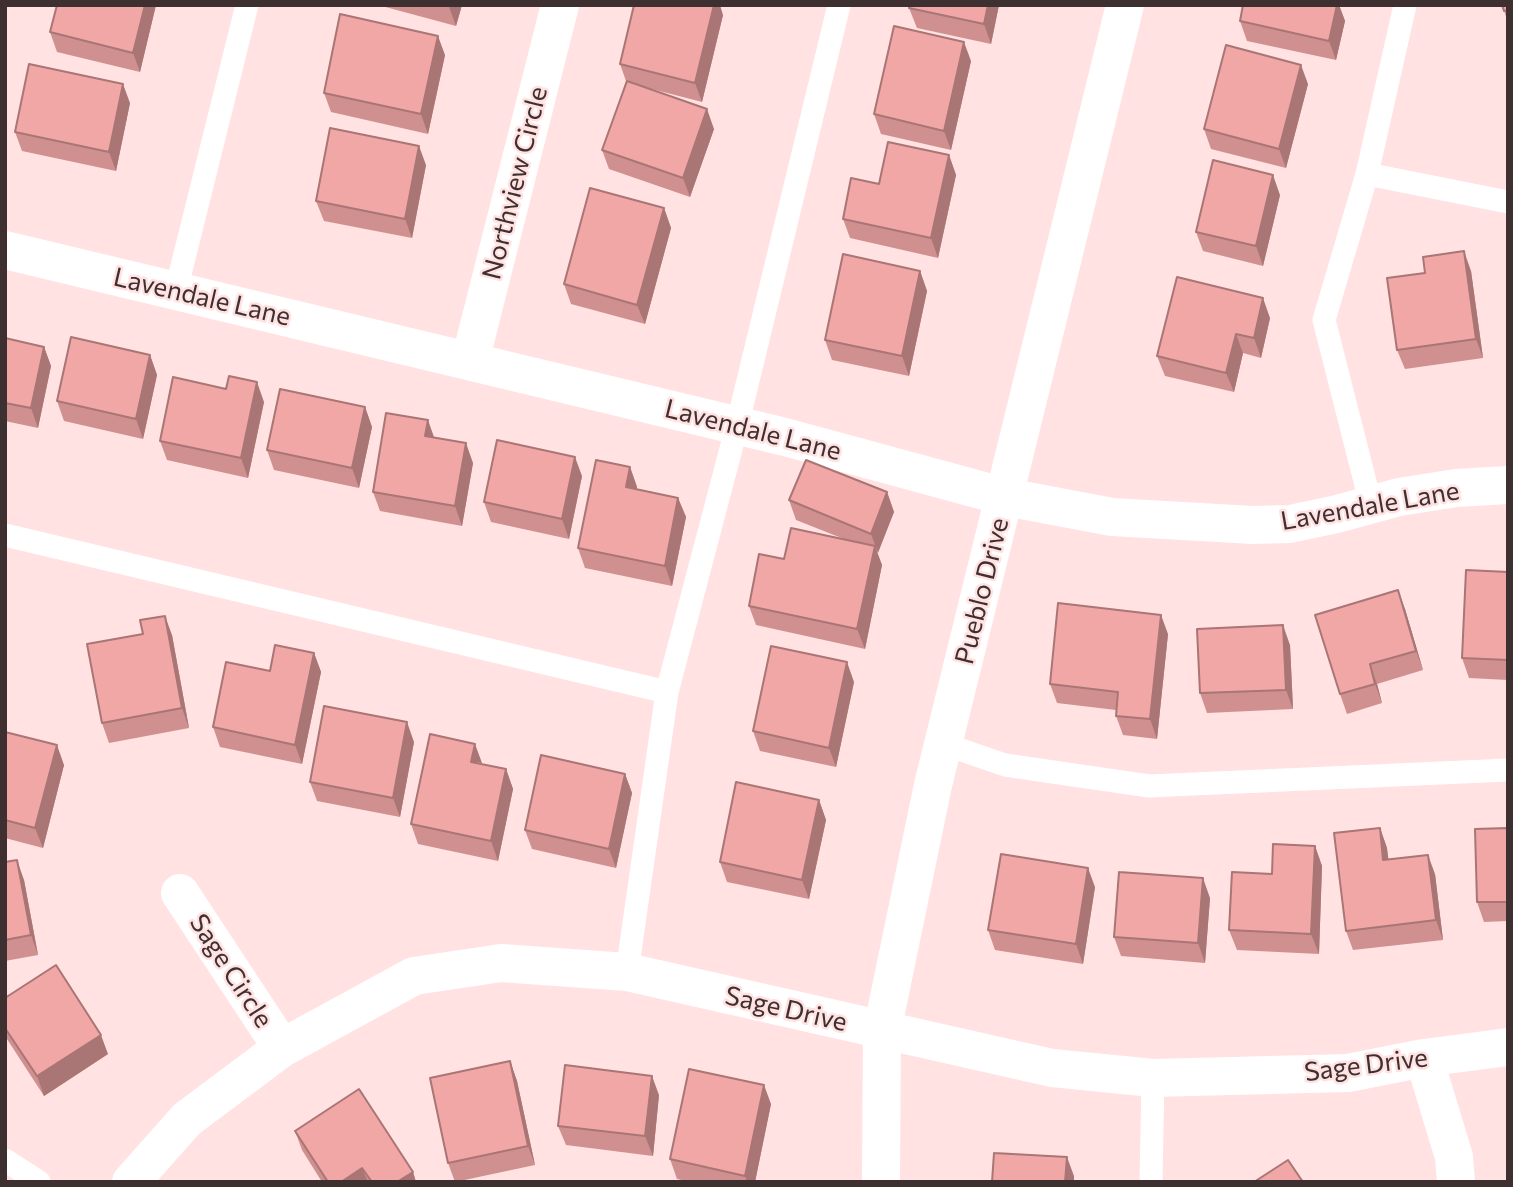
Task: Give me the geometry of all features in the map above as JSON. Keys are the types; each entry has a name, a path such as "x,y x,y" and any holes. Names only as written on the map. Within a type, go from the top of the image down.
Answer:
{"street":[{"name":"Northview Circle","path":"470,361 561,5"},
{"name":"Pueblo Drive","path":"881,1182 883,1031 943,744 1006,497 1125,5"},
{"name":"Lavendale Lane","path":"5,250 737,425 1006,497 1112,517 1253,525 1290,524 1399,497 1456,488 1508,485"},
{"name":"Sage Circle","path":"180,893 282,1048"},
{"name":"Sage Drive","path":"131,1182 187,1119 282,1048 414,976 501,963 627,972 1052,1068 1153,1078 1348,1073 1424,1058 1508,1047"},
{"path":"1424,1058 1454,1157 1456,1182"}],"lane":[{"path":"176,290 247,5"},
{"path":"627,972 667,692 737,425 839,5"},
{"path":"1371,505 1324,320 1367,174 1405,5"},
{"path":"1367,174 1508,202"},
{"path":"5,535 667,692"},
{"path":"943,744 1005,765 1149,786 1508,770"},
{"path":"1151,1182 1153,1078"},
{"path":"5,1160 39,1182"}],"building":[{"path":"57,5 145,5 133,53 50,32"},
{"path":"634,5 714,5 695,83 620,64"},
{"path":"910,5 988,5 984,24 909,8"},
{"path":"1243,5 1337,5 1329,41 1240,21"},
{"path":"340,14 438,36 421,114 324,93"},
{"path":"894,26 964,42 944,131 874,114"},
{"path":"1226,45 1301,65 1279,149 1204,129"},
{"path":"29,64 123,84 109,152 15,132"},
{"path":"627,81 707,109 683,178 602,150"},
{"path":"330,128 419,146 405,219 316,201"},
{"path":"888,142 949,155 931,238 843,219 851,178 879,184"},
{"path":"1213,160 1273,175 1256,246 1196,232"},
{"path":"590,188 664,208 637,305 564,284"},
{"path":"1464,251 1476,339 1397,350 1387,278 1425,273 1423,257"},
{"path":"843,254 920,271 902,356 825,340"},
{"path":"1177,277 1263,298 1254,338 1236,334 1226,373 1157,356"},
{"path":"71,337 150,355 136,419 57,401"},
{"path":"5,338 44,347 31,408 5,403"},
{"path":"229,376 257,382 241,458 160,441 173,377 226,389"},
{"path":"280,389 365,407 352,468 267,450"},
{"path":"386,413 428,420 425,436 466,443 455,506 373,492"},
{"path":"497,440 575,457 562,519 484,502"},
{"path":"596,460 630,467 626,487 678,498 665,566 578,548"},
{"path":"806,460 887,492 871,534 789,500"},
{"path":"791,528 875,546 857,629 749,606 759,554 784,559"},
{"path":"1466,570 1508,572 1508,660 1462,658"},
{"path":"1398,590 1416,651 1370,664 1375,684 1340,694 1315,615"},
{"path":"1058,603 1161,615 1150,719 1116,716 1118,692 1050,684"},
{"path":"165,616 182,708 102,723 87,644 143,634 140,620"},
{"path":"1283,625 1286,690 1200,693 1197,629"},
{"path":"275,645 314,653 295,745 213,727 226,662 270,671"},
{"path":"771,646 847,662 829,748 753,731"},
{"path":"324,706 407,722 393,798 310,782"},
{"path":"5,732 57,745 35,828 5,820"},
{"path":"430,734 475,744 471,762 506,769 491,841 411,824"},
{"path":"541,755 625,774 609,849 525,830"},
{"path":"736,782 819,800 802,880 720,862"},
{"path":"1380,828 1383,860 1428,855 1436,920 1346,931 1334,833"},
{"path":"1508,828 1508,902 1477,902 1475,829"},
{"path":"1273,844 1315,846 1311,934 1229,930 1232,872 1272,874"},
{"path":"1001,854 1088,868 1076,944 988,930"},
{"path":"17,860 31,935 5,940 5,862"},
{"path":"1119,872 1203,878 1198,943 1114,937"},
{"path":"56,965 101,1035 37,1076 5,1028 5,998"},
{"path":"510,1061 528,1146 448,1163 430,1078"},
{"path":"565,1065 652,1076 645,1136 558,1126"},
{"path":"689,1069 764,1085 745,1176 670,1159"},
{"path":"359,1089 413,1172 397,1182 372,1182 362,1168 341,1182 328,1182 295,1131"},
{"path":"994,1153 1067,1157 1065,1182 992,1182"},
{"path":"1288,1160 1303,1182 1254,1182"}]}
